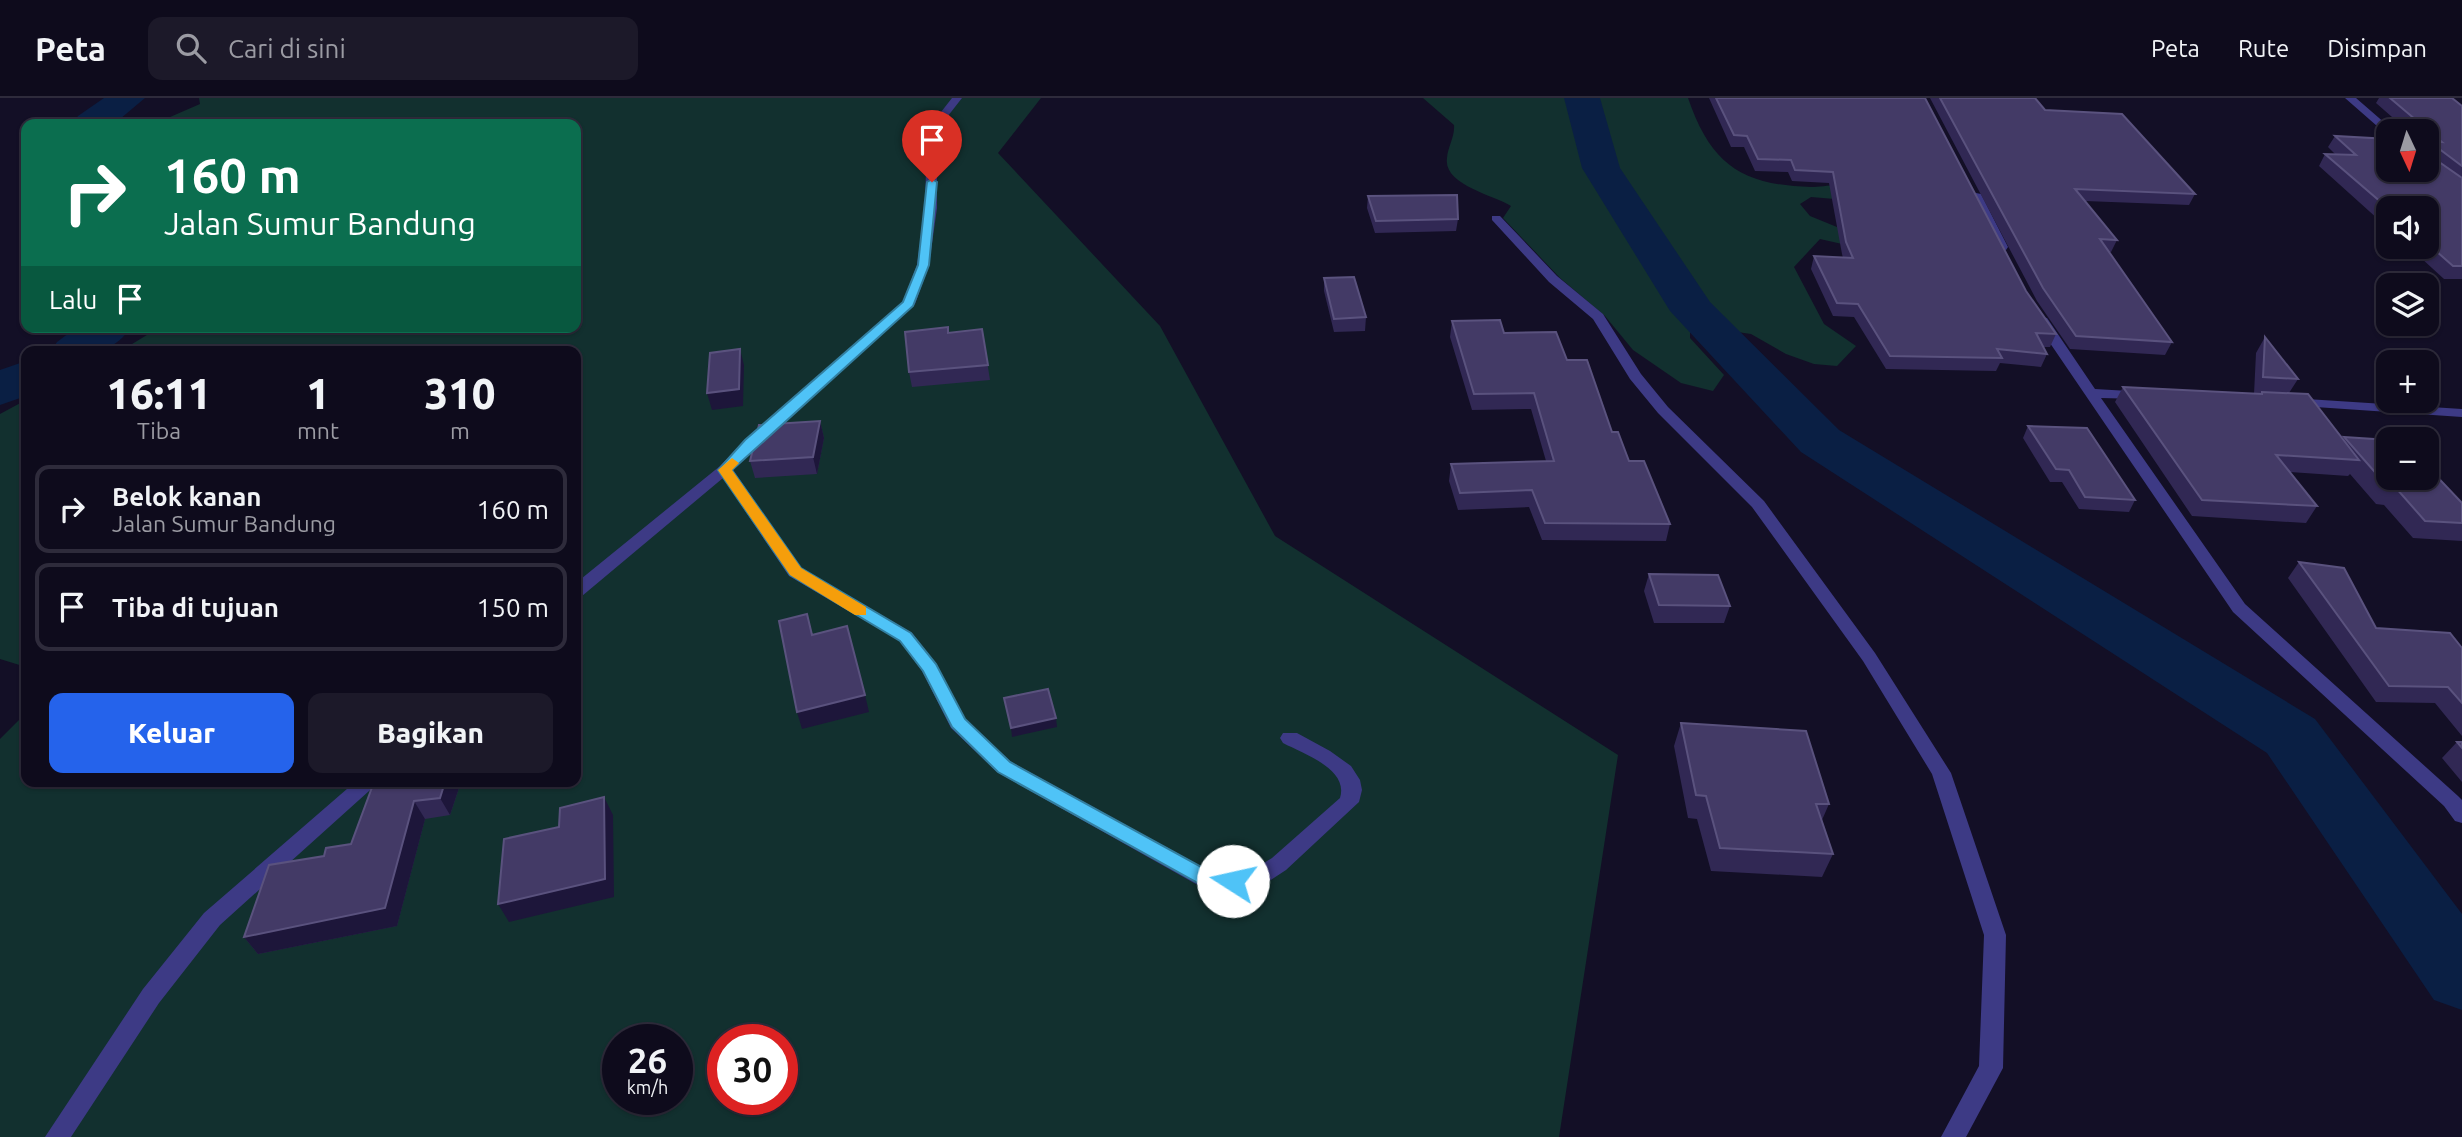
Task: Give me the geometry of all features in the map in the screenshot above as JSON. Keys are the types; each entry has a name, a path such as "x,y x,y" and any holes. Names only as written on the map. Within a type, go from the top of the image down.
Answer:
{"street":[{"path":"581,588 725,470 750,443 909,304 923,265 932,208 932,130 957,98"},
{"path":"2350,98 2376,120"},
{"path":"1966,177 2008,259"},
{"path":"1496,218 1553,279 1598,317 1635,376 1663,410 1758,504 1869,657 1941,773 1995,935 1991,1068 1953,1137"},
{"path":"2037,313 2213,574 2239,608 2462,814"},
{"path":"2092,393 2161,396"},
{"path":"2272,401 2462,413"},
{"path":"725,470 795,572 906,637 930,668 958,723 1004,767 1212,882 1258,877 1279,864 1349,802 1354,793 1353,780 1346,771 1290,738"},
{"path":"57,1137 151,996 212,919 363,787"}],"green space":[{"path":"199,98 1041,98 998,153 1160,326 1275,536 1618,755 1559,1137 0,1137 0,739 21,718 21,787 581,787 581,346 129,346 150,333 581,333 581,119 166,119 200,104"},
{"path":"1423,98 1688,98 1707,140 1732,167 1748,176 1787,185 1840,185 1852,188 1870,202 1811,197 1800,204 1810,216 1854,234 1851,246 1820,239 1794,267 1824,324 1856,346 1837,366 1814,364 1786,354 1751,334 1690,325 1690,338 1724,375 1713,391 1681,383 1633,350 1605,316 1560,278 1503,218 1511,206 1471,188 1453,175 1447,158 1454,125"},
{"path":"21,403 21,665 0,659 0,414"}],"building":[{"path":"1716,98 1925,98 2026,291 2056,334 2036,333 2047,354 1997,349 2002,358 1890,356 1858,304 1837,303 1814,256 1853,258 1846,242 1833,172 1795,170 1791,160 1758,159 1747,136 1734,135"},
{"path":"1940,98 2035,98 2045,110 2122,114 2195,194 2075,189 2117,240 2100,239 2172,342 2076,336 2043,288"},
{"path":"2390,98 2452,98 2462,106 2462,166 2440,150 2440,119 2415,119"},
{"path":"2335,136 2376,138 2376,182 2440,182 2440,163 2462,178 2462,266 2453,266 2439,254 2439,196 2376,198 2325,154 2356,155"},
{"path":"1457,195 1458,219 1376,221 1368,196"},
{"path":"1354,277 1366,317 1334,319 1324,278"},
{"path":"1500,320 1504,333 1556,332 1567,360 1587,360 1612,432 1618,432 1629,461 1644,461 1670,524 1545,523 1532,490 1460,493 1451,464 1554,461 1534,393 1474,394 1452,321"},
{"path":"948,327 948,333 982,329 988,365 909,372 905,332"},
{"path":"2265,337 2298,379 2263,377"},
{"path":"740,349 739,389 707,393 710,353"},
{"path":"2123,387 2308,394 2359,460 2276,455 2317,506 2202,500"},
{"path":"820,421 813,457 750,461 759,425"},
{"path":"2028,426 2087,428 2135,500 2085,497 2069,470 2056,469"},
{"path":"2344,437 2376,439 2376,473"},
{"path":"2439,479 2462,503 2462,523 2425,521 2398,490 2439,490"},
{"path":"2299,562 2344,568 2376,628 2450,633 2462,648 2462,703 2448,687 2389,686"},
{"path":"1649,574 1718,575 1730,606 1659,605"},
{"path":"807,614 812,635 847,626 865,695 797,712 779,621"},
{"path":"1048,689 1056,718 1011,728 1004,698"},
{"path":"1681,723 1806,731 1829,804 1816,804 1833,854 1720,848 1706,796 1696,795"},
{"path":"372,787 443,787 440,798 414,801 385,908 244,937 269,865 324,856 326,848 351,844"},
{"path":"604,797 605,879 498,904 504,839 559,827 560,808"}],"waterway":[{"path":"98,119 127,98"},
{"path":"1582,98 1601,168 1693,311 1820,441 2291,736 2462,976"},
{"path":"82,346 100,333"},
{"path":"0,390 21,379"}],"slow traffic":[{"path":"732,463 725,470 795,572 860,611"}],"route":[{"path":"932,182 932,208 923,265 909,304 750,443 725,470 795,572 906,637 930,668 958,723 1004,767 1212,882 1233,881"}]}
